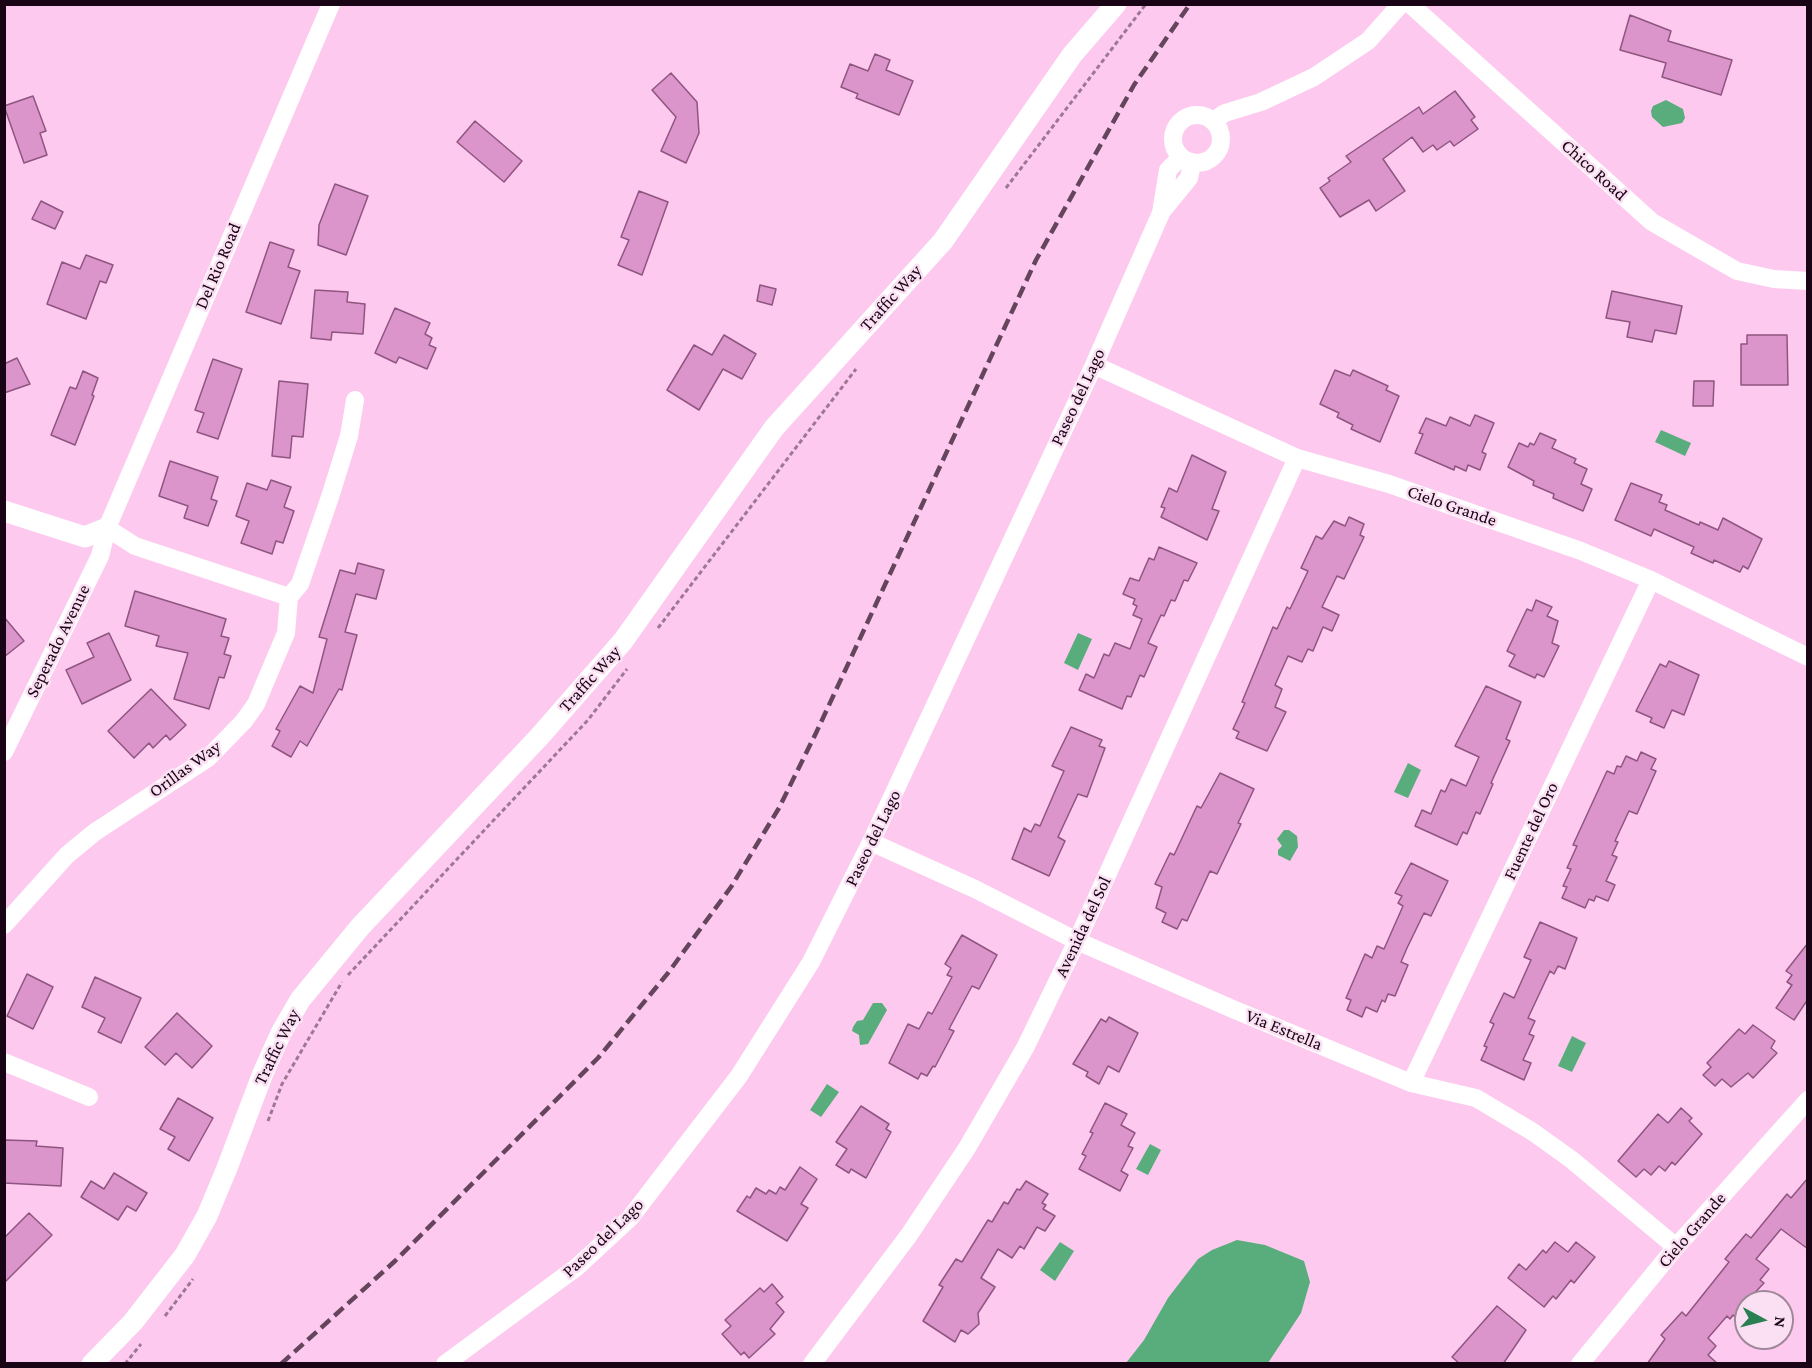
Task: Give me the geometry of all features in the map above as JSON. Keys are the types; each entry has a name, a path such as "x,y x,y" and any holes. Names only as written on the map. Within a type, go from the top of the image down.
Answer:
{"street":[{"name":"Del Rio Road","path":"107,528 331,4"},
{"name":"Traffic Way","path":"92,1364 133,1322 185,1255 207,1216 281,1033 300,1000 360,927 540,736 623,641 774,428 943,241 1072,55 1116,4"},
{"path":"1213,121 1225,113 1261,102 1314,77 1368,41 1401,4"},
{"name":"Chico Road","path":"1410,4 1652,222 1737,271 1774,279 1808,281"},
{"path":"1202,115 1213,121 1221,135 1219,151 1208,162 1186,161 1173,147 1172,134 1178,123 1189,116 1202,115"},
{"name":"Paseo del Lago","path":"445,1364 578,1268 630,1218 739,1076 811,962 871,842 1094,365 1161,213 1168,170 1186,161"},
{"name":"Cielo Grande","path":"1094,365 1297,458 1389,484 1581,551 1651,580 1808,657"},
{"name":"Orillas Way","path":"4,925 67,855 95,832 208,758 244,721 256,704 286,633 289,597 300,584 330,497 349,436 355,400"},
{"name":"Avenida del Sol","path":"812,1364 909,1235 967,1149 1025,1048 1077,940 1297,458"},
{"path":"4,511 85,537 107,528 135,546 289,597"},
{"name":"Seperado Avenue","path":"4,752 100,556 107,528"},
{"name":"Fuente del Oro","path":"1411,1083 1651,580"},
{"name":"Via Estrella","path":"871,842 975,889 1077,940 1411,1083 1476,1098 1533,1132 1572,1160 1676,1247"},
{"path":"4,1062 88,1096"},
{"name":"Cielo Grande","path":"1580,1364 1676,1247 1808,1100"}],"shaded area":[{"path":"1666,100 1683,109 1685,118 1682,123 1663,127 1652,117 1653,106"},
{"path":"1661,430 1691,443 1685,456 1655,442"},
{"path":"1078,633 1092,639 1078,670 1064,663"},
{"path":"1408,763 1421,770 1408,798 1394,792"},
{"path":"1284,830 1289,830 1297,836 1298,847 1290,861 1278,855 1278,850 1282,846 1277,839"},
{"path":"873,1003 882,1003 887,1010 868,1044 860,1045 859,1035 852,1031 853,1027 857,1021 863,1020"},
{"path":"1572,1036 1586,1043 1572,1072 1558,1066"},
{"path":"827,1084 839,1092 821,1117 810,1110"},
{"path":"1150,1144 1161,1150 1148,1175 1136,1169"},
{"path":"1237,1240 1265,1245 1304,1261 1310,1282 1301,1313 1268,1363 1126,1363 1144,1340 1168,1298 1198,1259 1212,1250"},
{"path":"1060,1242 1074,1251 1055,1281 1040,1270"}],"building":[{"path":"1630,15 1671,31 1668,41 1732,60 1721,95 1662,77 1666,63 1620,50"},
{"path":"875,54 890,60 886,70 913,81 899,115 856,98 858,94 841,87 850,64 868,71"},
{"path":"671,73 697,102 699,133 686,163 661,151 676,117 652,90"},
{"path":"1455,91 1475,117 1471,120 1478,129 1454,146 1450,141 1437,150 1433,145 1423,152 1412,137 1383,159 1405,191 1376,211 1369,200 1340,217 1320,188 1330,181 1328,178 1351,162 1346,156 1419,107 1423,114"},
{"path":"33,96 46,131 40,133 47,155 24,163 4,106"},
{"path":"475,121 522,161 504,182 457,142"},
{"path":"335,184 368,196 346,255 318,245 319,225"},
{"path":"639,191 668,202 642,275 618,265 629,240 621,237"},
{"path":"41,201 63,212 55,229 32,219"},
{"path":"270,242 294,250 288,267 300,271 281,324 246,312"},
{"path":"86,255 113,265 106,283 100,281 86,319 47,304 62,262 80,269"},
{"path":"760,285 776,289 772,305 757,301"},
{"path":"315,290 348,292 347,302 365,304 363,334 332,332 331,340 311,338"},
{"path":"1612,291 1682,306 1676,334 1655,330 1652,342 1627,337 1630,322 1606,318"},
{"path":"395,308 430,323 425,334 432,338 429,345 436,348 427,369 399,357 396,363 375,353"},
{"path":"724,335 756,354 742,379 723,369 699,410 667,390 694,345 712,355"},
{"path":"1747,335 1787,335 1788,385 1741,385 1741,344 1747,344"},
{"path":"17,358 30,384 4,393 4,364"},
{"path":"213,359 242,369 218,439 197,432 204,413 195,410"},
{"path":"1335,370 1350,376 1353,370 1388,386 1386,390 1399,396 1380,442 1351,429 1353,425 1337,417 1339,413 1320,404"},
{"path":"83,371 98,378 92,395 94,396 75,445 51,435 70,387 76,389"},
{"path":"279,381 308,384 303,437 292,436 290,458 272,456"},
{"path":"1694,381 1714,381 1713,406 1693,406"},
{"path":"1475,415 1494,423 1482,452 1486,454 1480,470 1468,465 1466,471 1455,466 1454,470 1415,453 1423,434 1419,433 1426,418 1446,426 1450,417 1470,426"},
{"path":"1540,433 1556,440 1552,448 1576,459 1574,463 1587,469 1581,484 1592,489 1583,511 1553,498 1554,494 1533,485 1534,481 1508,467 1519,443 1528,447 1530,443 1534,445"},
{"path":"1192,455 1226,472 1212,509 1219,511 1207,540 1161,517 1165,508 1161,507 1169,488 1177,492"},
{"path":"170,461 218,477 211,499 217,501 208,526 184,518 188,506 159,496"},
{"path":"271,480 291,487 284,507 294,511 283,543 276,541 272,554 241,543 249,521 236,516 247,483 267,490"},
{"path":"1631,483 1662,495 1659,502 1667,505 1665,510 1699,525 1700,522 1718,530 1723,518 1762,539 1748,569 1743,566 1740,572 1714,560 1713,563 1691,553 1694,547 1654,529 1651,536 1615,520"},
{"path":"1349,517 1364,524 1360,535 1364,537 1344,579 1337,576 1322,607 1339,615 1332,631 1323,627 1313,651 1308,649 1302,662 1288,656 1275,685 1282,689 1275,707 1286,712 1267,751 1236,738 1239,732 1233,729 1245,703 1242,702 1273,627 1277,629 1287,607 1290,609 1308,571 1301,568 1316,536 1322,539 1334,521 1345,526"},
{"path":"1159,547 1197,563 1188,581 1184,580 1175,601 1171,600 1164,616 1161,615 1148,643 1157,647 1144,677 1140,675 1131,697 1127,696 1122,709 1079,690 1086,674 1094,678 1104,654 1109,656 1115,643 1130,649 1142,619 1133,615 1137,606 1133,604 1135,599 1123,594 1130,578 1139,581 1149,558 1154,560"},
{"path":"358,563 384,570 376,599 356,594 345,632 357,635 342,690 339,689 307,746 300,741 291,757 272,746 280,731 276,729 300,686 313,693 327,639 319,637 340,570 355,574"},
{"path":"135,591 226,619 221,636 229,638 224,654 231,656 224,678 219,677 209,709 174,699 188,653 156,646 159,636 125,626"},
{"path":"1536,600 1552,607 1547,616 1558,621 1552,643 1559,646 1544,677 1537,674 1535,678 1509,666 1515,655 1507,651 1527,609 1532,611"},
{"path":"4,617 24,641 4,657"},
{"path":"109,633 131,680 82,704 66,670 94,657 87,643"},
{"path":"1669,661 1699,675 1684,715 1672,710 1664,728 1650,722 1652,718 1636,711 1660,664 1666,667"},
{"path":"1486,686 1521,702 1506,739 1510,741 1480,814 1476,812 1467,834 1463,832 1457,845 1415,826 1422,810 1431,814 1441,790 1445,792 1451,779 1466,786 1479,757 1455,746"},
{"path":"151,689 186,725 170,740 166,735 153,748 149,743 134,758 108,731"},
{"path":"1071,727 1102,740 1099,746 1105,748 1087,797 1078,794 1058,837 1065,841 1049,876 1012,859 1024,828 1031,832 1035,824 1040,826 1064,771 1052,766"},
{"path":"1641,752 1656,759 1651,769 1656,771 1637,814 1629,811 1615,841 1618,842 1612,855 1617,857 1606,881 1615,885 1608,901 1596,896 1594,901 1589,899 1585,908 1562,898 1567,887 1563,886 1571,869 1567,868 1577,846 1573,845 1607,771 1614,774 1617,766 1621,767 1626,756 1637,761"},
{"path":"1220,773 1254,789 1238,823 1241,824 1217,874 1210,871 1187,921 1182,919 1177,929 1162,922 1166,913 1156,908 1162,887 1155,884 1170,853 1174,855 1197,806 1201,808"},
{"path":"1411,863 1448,881 1431,916 1424,913 1407,948 1401,962 1408,965 1395,996 1388,994 1385,1002 1382,1000 1377,1012 1366,1007 1362,1017 1347,1010 1351,1000 1346,998 1365,954 1372,958 1377,946 1384,949 1403,906 1398,903 1402,896 1395,893"},
{"path":"1540,922 1577,938 1565,969 1558,966 1554,974 1550,971 1528,1018 1535,1021 1529,1034 1534,1036 1523,1060 1531,1063 1524,1080 1481,1060 1487,1047 1484,1046 1494,1024 1490,1022 1504,993 1514,998 1531,960 1524,957"},
{"path":"962,935 997,955 979,989 972,986 949,1029 954,1031 935,1067 933,1066 927,1076 921,1073 918,1079 889,1063 908,1024 919,1029 928,1012 932,1014 952,977 947,975 951,968 945,964"},
{"path":"1808,943 1808,999 1794,1020 1776,1008 1792,985 1787,982 1792,975 1786,971"},
{"path":"27,974 53,987 33,1029 7,1016"},
{"path":"95,977 141,998 121,1043 98,1032 105,1018 82,1007"},
{"path":"177,1013 212,1046 192,1068 176,1053 165,1065 145,1047"},
{"path":"1109,1017 1138,1033 1119,1072 1108,1066 1099,1084 1086,1076 1088,1072 1073,1064 1101,1019 1106,1022"},
{"path":"1753,1025 1775,1041 1771,1048 1777,1053 1753,1078 1748,1073 1731,1087 1722,1079 1715,1086 1703,1075 1711,1067 1707,1063 1739,1029 1745,1034"},
{"path":"178,1098 213,1118 189,1161 168,1149 175,1137 160,1129"},
{"path":"1105,1103 1127,1114 1121,1125 1135,1133 1128,1146 1133,1148 1121,1171 1128,1175 1120,1191 1079,1169 1086,1156 1082,1154 1093,1133 1090,1132"},
{"path":"861,1106 889,1124 886,1129 891,1132 866,1178 851,1169 849,1173 836,1165 847,1149 836,1142"},
{"path":"1681,1108 1692,1118 1689,1121 1702,1134 1675,1165 1672,1162 1665,1171 1659,1166 1651,1175 1644,1169 1636,1177 1618,1161 1658,1114 1668,1123"},
{"path":"5,1140 37,1141 36,1146 63,1148 61,1186 4,1183"},
{"path":"800,1167 817,1179 801,1204 808,1208 787,1241 737,1211 747,1196 750,1198 756,1188 766,1194 769,1190 776,1194 780,1187 785,1190"},
{"path":"114,1173 147,1193 136,1211 127,1206 118,1220 81,1197 91,1181 104,1189"},
{"path":"1808,1178 1808,1249 1781,1229 1756,1259 1769,1269 1760,1280 1764,1283 1757,1290 1734,1290 1734,1316 1730,1319 1727,1316 1708,1338 1716,1346 1708,1355 1718,1364 1647,1364 1665,1339 1661,1335 1682,1312 1686,1316 1729,1262 1725,1259 1746,1234 1751,1238 1787,1194 1791,1198"},
{"path":"1026,1181 1048,1194 1042,1203 1046,1205 1043,1209 1055,1216 1045,1231 1037,1227 1024,1249 1020,1246 1012,1258 998,1249 981,1278 995,1287 978,1313 979,1324 968,1334 961,1330 955,1342 923,1321 943,1287 939,1285 956,1259 962,1262 988,1220 992,1222 1004,1202 1008,1204 1017,1189 1020,1190"},
{"path":"29,1213 52,1235 4,1283 4,1238"},
{"path":"1555,1242 1568,1252 1576,1242 1595,1257 1574,1283 1571,1280 1556,1299 1553,1296 1544,1307 1508,1278 1519,1264 1526,1270 1543,1250 1546,1253"},
{"path":"772,1284 783,1297 776,1303 784,1312 770,1329 775,1334 749,1358 744,1352 741,1355 722,1334 731,1326 725,1320 760,1288 764,1292"},
{"path":"1497,1306 1526,1330 1503,1364 1460,1364 1452,1357"}],"railway":[{"path":"281,1364 395,1261 598,1058 668,973 731,887 779,808 816,733 1036,260 1134,85 1190,4"}]}
